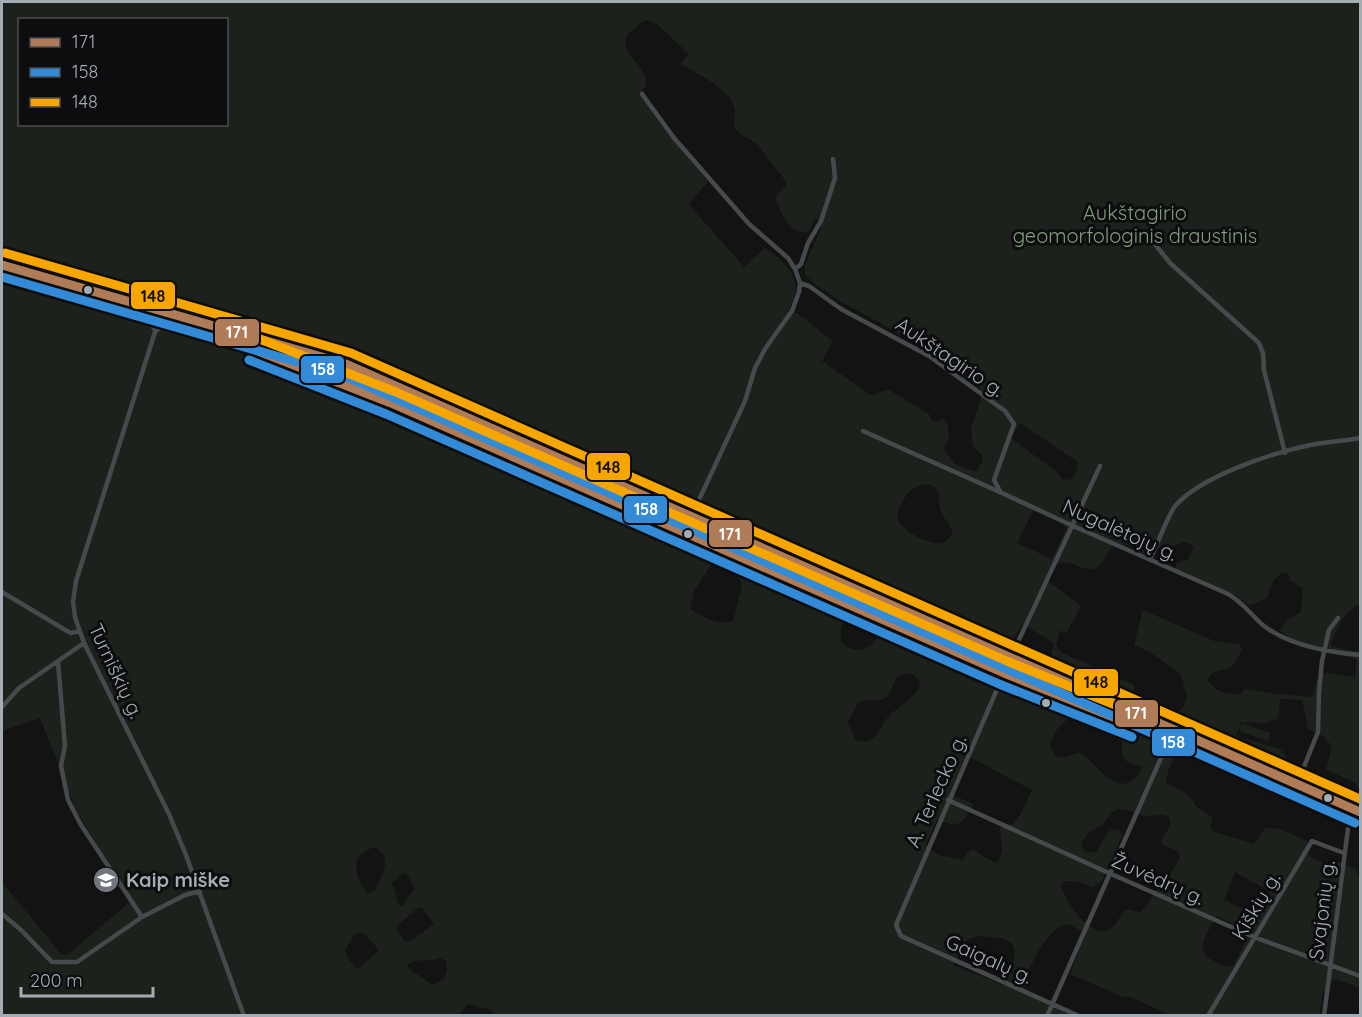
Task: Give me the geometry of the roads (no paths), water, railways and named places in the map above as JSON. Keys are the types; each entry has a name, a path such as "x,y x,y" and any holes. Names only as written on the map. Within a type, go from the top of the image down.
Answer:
{"main road":[{"path":"2,265 346,364 1297,784 1351,811 1360,818"},
{"path":"2,274 168,321 324,375 1004,673 1351,811 1360,812"},
{"path":"62,291 64,283"},
{"path":"147,315 156,329 168,321"},
{"path":"219,338 222,327"},
{"path":"531,464 538,448"},
{"path":"1004,673 1011,657"}],"street":[{"path":"642,93 674,138 749,224 780,250 795,269 800,283 792,311 765,349 755,368 745,401 692,515"},
{"path":"795,269 801,264 808,243 821,221 835,178 833,159"},
{"path":"1154,243 1170,263 1259,343 1263,352 1264,370 1285,453"},
{"name":"Aukštagirio g.","path":"800,283 809,286 841,309 929,356 1005,411 1014,424 994,480 1002,493"},
{"name":"Turniškių g.","path":"156,329 76,581 73,602 84,643 169,814 200,891 244,1016"},
{"name":"Nugalėtojų g.","path":"863,432 1232,596 1269,630 1324,651 1360,655"},
{"path":"1150,559 1175,506 1199,487 1253,462 1309,446 1360,438"},
{"path":"1011,657 1100,466"},
{"path":"2,592 71,633 80,631"},
{"path":"1297,784 1318,732 1319,693 1324,651 1329,630 1338,618"},
{"path":"2,707 19,688 84,643"},
{"path":"58,662 65,746 61,766 68,800 81,825 142,917"},
{"name":"A. Terlecko g.","path":"896,921 1004,673"},
{"path":"1160,736 1165,749"},
{"path":"1047,1016 1165,749 1178,743"},
{"name":"Žuvėdrų g.","path":"948,800 1254,937 1360,976"},
{"name":"Svajonių g.","path":"1324,1016 1351,811"},
{"name":"Kiškių g.","path":"1208,1016 1312,841 1344,853"},
{"path":"2,914 52,962 77,962 142,917 185,895 200,891"},
{"name":"Gaigalų g.","path":"896,921 901,936 1079,1016"}],"place":[{"name":"Kaip miške","path":"106,880"}],"park label":[{"name":"Aukštagirio geomorfologinis draustinis","path":"1135,224"}]}
